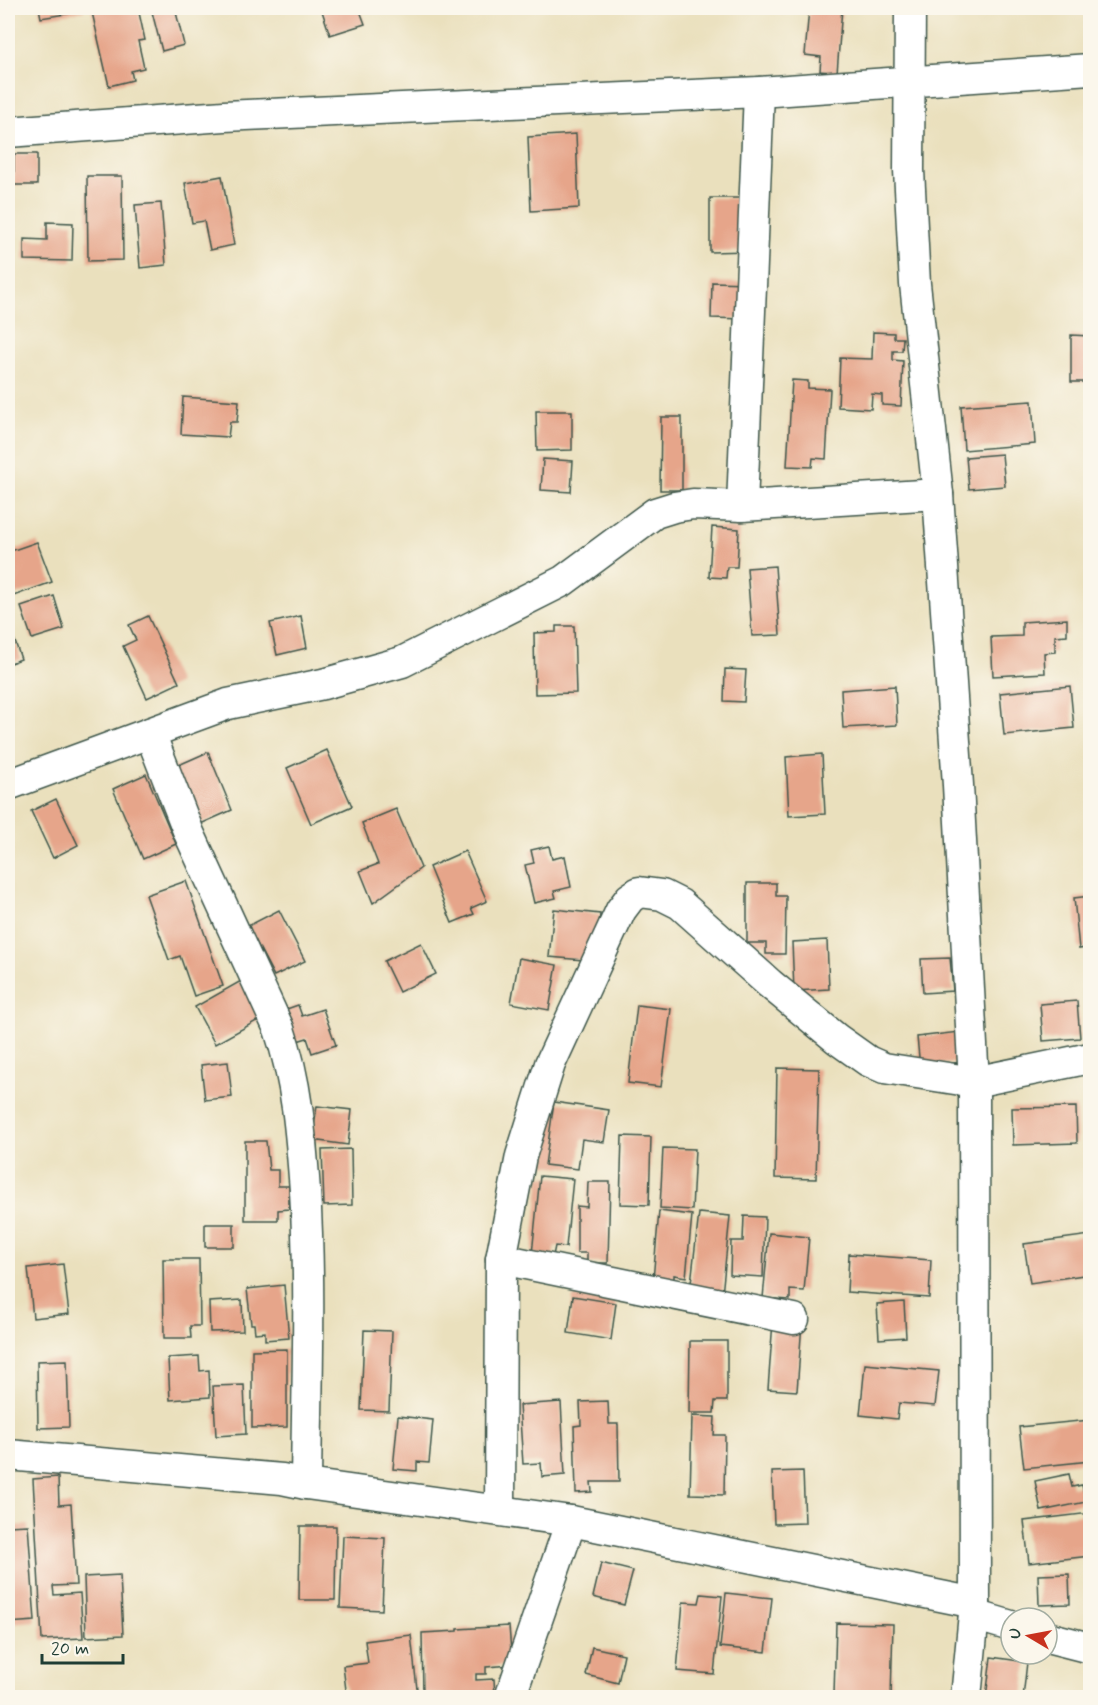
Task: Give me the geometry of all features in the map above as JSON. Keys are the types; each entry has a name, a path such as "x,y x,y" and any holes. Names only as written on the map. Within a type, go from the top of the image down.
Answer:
{"street":[{"path":"910,8 909,170 915,284 938,494 958,785 974,1082 975,1609 966,1698"},
{"path":"8,132 224,116 759,92 1090,69"},
{"path":"742,506 759,92"},
{"path":"8,785 228,704 324,684 402,662 562,581 655,513 674,507 693,504 742,506 938,494"},
{"path":"150,733 189,833 279,1029 290,1059 302,1140 309,1254 306,1484"},
{"path":"500,1510 501,1258 521,1156 550,1064 621,910 630,898 639,892 662,896 680,904 770,984 837,1039 868,1061 884,1068 974,1082 1090,1058"},
{"path":"501,1258 794,1319"},
{"path":"8,1455 282,1479 571,1521 975,1609 999,1620"},
{"path":"510,1698 571,1521"},
{"path":"1059,1640 1090,1648"}],"building":[{"path":"39,8 84,8 84,11 41,18"},
{"path":"91,8 138,8 145,40 138,41 144,68 131,71 133,80 109,86"},
{"path":"151,8 175,8 184,45 162,51"},
{"path":"321,8 359,8 365,24 330,35"},
{"path":"809,8 842,8 837,73 820,71 821,57 805,55"},
{"path":"576,134 579,208 531,211 528,137"},
{"path":"14,154 37,154 37,185 14,185"},
{"path":"87,176 122,176 123,260 88,261"},
{"path":"222,176 234,245 210,250 204,221 192,223 185,183"},
{"path":"710,198 750,198 751,251 710,252"},
{"path":"161,203 166,265 140,268 135,205"},
{"path":"47,222 73,223 72,261 24,260 24,239 47,240"},
{"path":"712,282 748,283 746,319 711,318"},
{"path":"873,332 894,333 894,338 903,338 902,351 893,351 893,360 903,361 901,406 882,405 882,395 872,394 871,409 838,407 840,358 872,359"},
{"path":"1071,335 1090,336 1090,382 1071,382"},
{"path":"792,380 808,381 808,388 830,389 826,459 813,458 812,467 787,466"},
{"path":"183,397 239,401 237,422 230,422 228,437 181,434"},
{"path":"1032,401 1035,444 964,450 961,406"},
{"path":"536,411 572,411 572,450 537,451"},
{"path":"661,417 682,417 682,490 660,490"},
{"path":"1002,454 1005,486 969,489 966,457"},
{"path":"543,459 573,461 571,492 541,490"},
{"path":"712,527 739,529 737,567 727,567 726,578 709,577"},
{"path":"37,542 52,582 8,598 8,552"},
{"path":"775,566 780,635 752,636 747,568"},
{"path":"54,596 64,629 32,639 21,607"},
{"path":"148,616 179,683 147,698 123,646 136,640 129,625"},
{"path":"301,616 307,648 277,655 270,623"},
{"path":"1067,619 1067,635 1055,636 1055,652 1044,653 1045,673 993,676 991,637 1022,636 1022,622"},
{"path":"8,621 21,659 8,664"},
{"path":"556,626 574,626 576,693 535,694 534,633 556,632"},
{"path":"725,669 746,670 744,702 724,701"},
{"path":"895,686 897,725 843,728 841,690"},
{"path":"1070,686 1074,728 1004,735 1000,693"},
{"path":"327,750 352,806 311,824 287,768"},
{"path":"208,752 232,810 196,826 172,768"},
{"path":"822,754 825,814 789,816 786,757"},
{"path":"146,774 176,844 143,859 113,789"},
{"path":"56,799 78,845 53,858 31,811"},
{"path":"396,809 421,868 373,903 360,871 378,864 362,823"},
{"path":"549,846 552,859 565,856 571,887 554,891 556,898 534,903 525,865 534,863 531,850"},
{"path":"465,851 487,901 471,908 474,914 452,923 429,867"},
{"path":"186,881 223,986 194,996 180,956 169,960 146,895"},
{"path":"747,883 776,883 776,896 786,896 785,954 766,954 766,943 747,943"},
{"path":"1090,896 1090,947 1079,949 1074,898"},
{"path":"554,909 600,914 595,961 549,957"},
{"path":"279,910 305,961 274,976 248,926"},
{"path":"827,940 829,989 794,991 792,942"},
{"path":"421,943 436,974 399,992 384,961"},
{"path":"519,958 557,965 549,1010 511,1003"},
{"path":"950,958 953,991 923,993 921,959"},
{"path":"241,981 262,1018 215,1044 195,1007"},
{"path":"1077,1001 1080,1038 1043,1041 1040,1004"},
{"path":"298,1005 302,1016 323,1009 336,1045 312,1053 307,1038 294,1042 284,1010"},
{"path":"637,1005 671,1009 661,1087 628,1083"},
{"path":"959,1032 962,1062 920,1067 917,1037"},
{"path":"228,1062 232,1097 205,1100 201,1065"},
{"path":"777,1068 819,1069 816,1179 775,1178"},
{"path":"554,1102 609,1110 604,1142 582,1139 578,1169 545,1165"},
{"path":"317,1106 352,1110 348,1145 312,1140"},
{"path":"1076,1107 1077,1143 1013,1145 1012,1108"},
{"path":"622,1136 651,1137 649,1205 620,1204"},
{"path":"245,1141 266,1141 269,1170 278,1170 278,1186 289,1186 289,1209 278,1210 278,1220 245,1220"},
{"path":"663,1148 695,1149 692,1210 660,1208"},
{"path":"351,1149 352,1205 324,1206 322,1150"},
{"path":"540,1176 573,1179 566,1247 555,1246 553,1256 532,1254"},
{"path":"588,1182 610,1182 608,1263 587,1263 587,1253 577,1253 577,1206 587,1207"},
{"path":"659,1211 692,1215 686,1277 674,1275 674,1282 653,1280"},
{"path":"699,1213 730,1216 722,1295 690,1292"},
{"path":"744,1216 765,1217 763,1277 730,1275 731,1241 743,1241"},
{"path":"205,1224 234,1224 234,1247 205,1247"},
{"path":"769,1233 809,1237 804,1291 790,1290 790,1300 763,1298"},
{"path":"1090,1235 1090,1274 1030,1283 1024,1244"},
{"path":"849,1254 931,1260 929,1298 847,1292"},
{"path":"163,1259 199,1259 200,1326 190,1326 191,1338 164,1338"},
{"path":"63,1264 69,1314 33,1318 28,1268"},
{"path":"284,1285 289,1338 265,1340 265,1332 255,1333 254,1324 251,1324 247,1289"},
{"path":"573,1296 616,1303 611,1340 568,1333"},
{"path":"242,1300 243,1331 210,1332 209,1302"},
{"path":"904,1302 906,1337 879,1339 877,1304"},
{"path":"773,1321 802,1323 797,1391 768,1389"},
{"path":"364,1330 392,1331 389,1411 361,1410"},
{"path":"690,1341 727,1341 727,1401 715,1401 714,1413 689,1413"},
{"path":"287,1349 287,1427 252,1428 252,1350"},
{"path":"199,1356 200,1371 209,1370 210,1397 170,1400 168,1358"},
{"path":"67,1360 69,1427 38,1428 37,1361"},
{"path":"865,1364 939,1371 935,1406 899,1403 897,1419 860,1415"},
{"path":"244,1385 246,1434 216,1436 213,1386"},
{"path":"608,1401 609,1424 618,1424 619,1482 591,1482 592,1492 576,1493 574,1426 581,1425 580,1402"},
{"path":"561,1402 565,1475 542,1477 541,1463 523,1464 519,1405"},
{"path":"398,1416 433,1420 429,1463 417,1462 417,1471 393,1469"},
{"path":"692,1416 715,1417 714,1435 725,1435 724,1495 690,1494"},
{"path":"1090,1420 1090,1461 1024,1468 1019,1427"},
{"path":"803,1471 805,1523 774,1524 772,1472"},
{"path":"1069,1474 1072,1487 1082,1485 1086,1502 1041,1511 1035,1481"},
{"path":"58,1477 59,1505 71,1504 76,1585 53,1586 54,1595 80,1593 83,1638 42,1640 33,1479"},
{"path":"1090,1513 1090,1556 1029,1563 1024,1521"},
{"path":"28,1525 35,1621 8,1623 8,1526"},
{"path":"300,1526 336,1526 335,1600 299,1600"},
{"path":"343,1536 385,1538 382,1610 340,1608"},
{"path":"601,1563 633,1571 624,1605 593,1597"},
{"path":"1069,1574 1070,1604 1039,1605 1038,1575"},
{"path":"120,1575 123,1635 86,1637 84,1577"},
{"path":"726,1593 772,1598 766,1652 720,1647"},
{"path":"701,1594 722,1596 714,1674 677,1671 683,1602 699,1603"},
{"path":"836,1623 893,1624 891,1697 865,1698 834,1695"},
{"path":"509,1626 512,1665 486,1667 486,1674 476,1674 476,1680 494,1679 495,1698 423,1694 422,1633"},
{"path":"411,1635 418,1698 347,1698 343,1666 368,1663 365,1641"},
{"path":"592,1647 624,1654 618,1683 586,1675"},
{"path":"991,1657 999,1658 999,1666 1027,1666 1023,1698 986,1698"}]}
